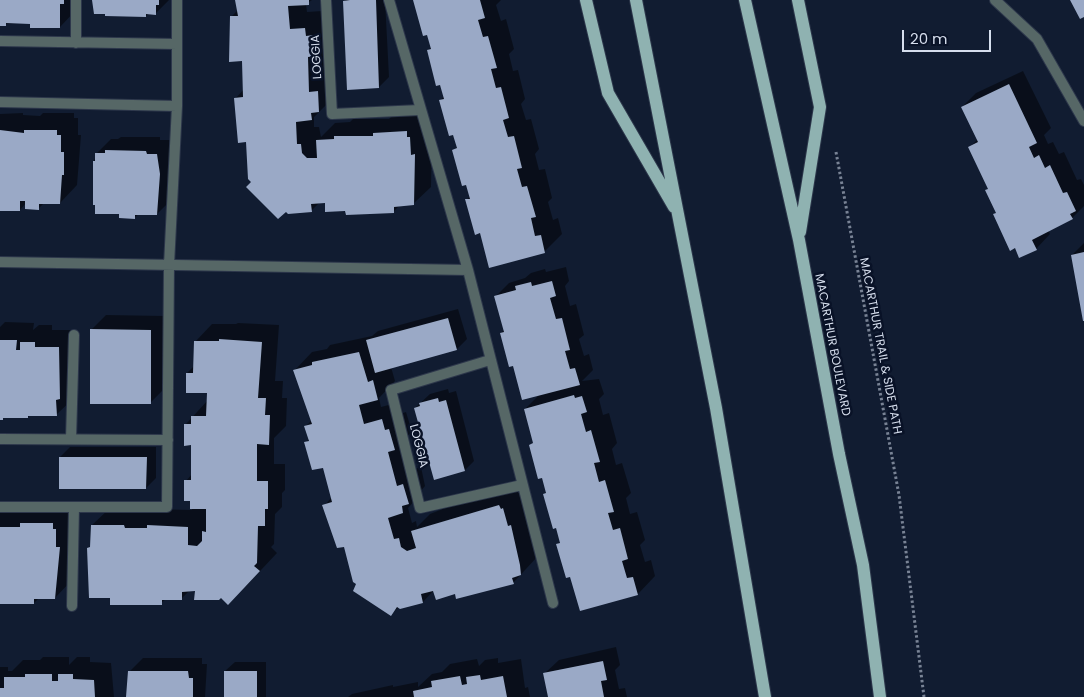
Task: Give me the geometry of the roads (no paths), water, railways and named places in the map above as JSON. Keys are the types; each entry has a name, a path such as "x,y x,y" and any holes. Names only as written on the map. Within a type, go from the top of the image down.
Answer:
{"main road":[{"path":"586,0 608,93 680,217"},
{"path":"636,0 716,408 765,697"},
{"name":"MACARTHUR BOULEVARD","path":"744,0 799,240 839,454 863,565 880,697"},
{"path":"798,0 820,107 799,240"}],"street":[{"path":"76,0 76,43"},
{"path":"0,507 168,507 169,265 176,106 177,0"},
{"name":"LOGGIA","path":"326,0 332,114 420,110"},
{"path":"389,0 468,270 552,603"},
{"path":"995,0 1037,39 1084,121"},
{"path":"0,41 177,44"},
{"path":"0,102 176,106"},
{"path":"0,262 468,270"},
{"path":"71,439 74,334"},
{"name":"LOGGIA","path":"490,360 391,390 420,508 522,485"},
{"path":"0,439 168,440"},
{"path":"72,606 74,507"}]}
